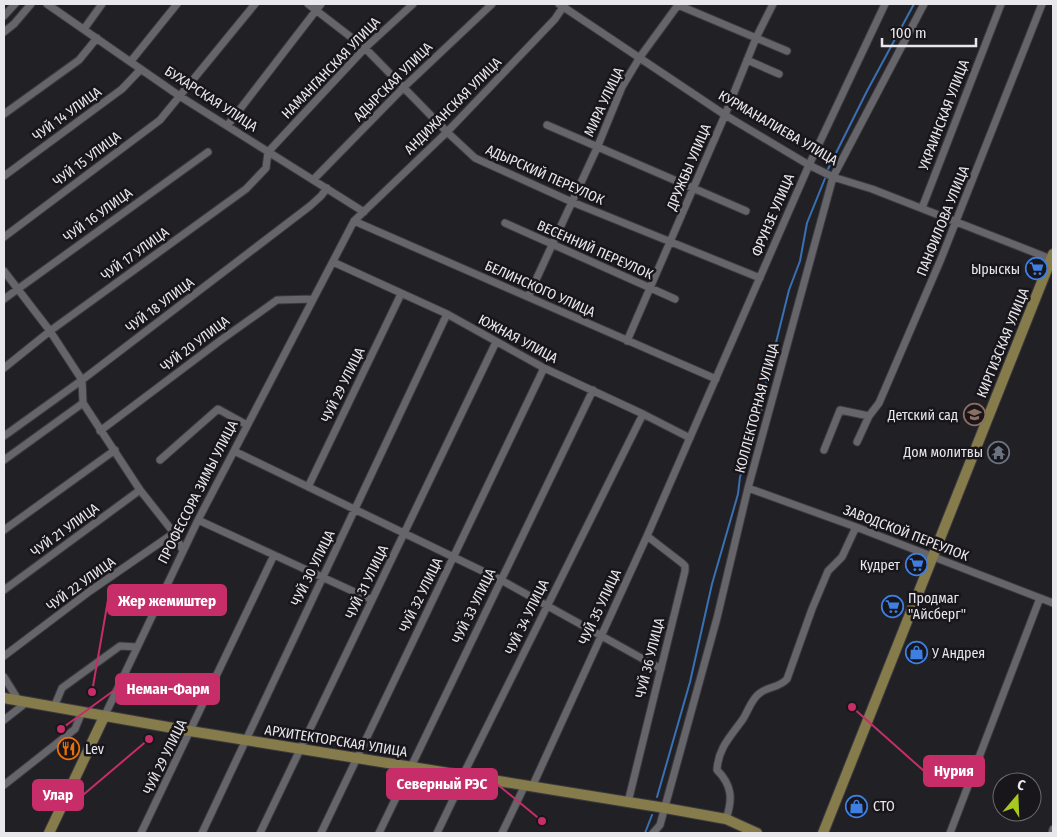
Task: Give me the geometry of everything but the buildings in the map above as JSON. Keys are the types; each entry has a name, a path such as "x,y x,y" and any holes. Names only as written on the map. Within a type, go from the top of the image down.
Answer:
{"street":[{"path":"4,16 15,4"},
{"path":"4,32 14,24 31,4"},
{"name":"БУХАРСКАЯ УЛИЦА","path":"47,4 181,97 364,212"},
{"path":"84,29 102,4"},
{"path":"131,61 177,4"},
{"name":"ЧУЙ 15 УЛИЦА","path":"4,237 160,120 181,97 255,4"},
{"name":"АДЫРСКИЙ ПЕРЕУЛОК","path":"308,4 364,48 475,158 572,202 760,278"},
{"path":"227,126 321,4"},
{"name":"НАМАНГАНСКАЯ УЛИЦА","path":"268,152 364,48 413,4"},
{"name":"АДЫРСКАЯ УЛИЦА","path":"314,180 403,88 492,4"},
{"name":"ДРУЖБЫ УЛИЦА","path":"627,341 756,38 773,4"},
{"name":"ФРУНЗЕ УЛИЦА","path":"690,438 809,165 885,4"},
{"name":"КОЛЛЕКТОРНАЯ УЛИЦА","path":"653,833 660,825 665,808 716,618 748,488 833,177 924,4"},
{"name":"УКРАИНСКАЯ УЛИЦА","path":"922,208 1001,4"},
{"name":"ПАНФИЛОВА УЛИЦА","path":"857,442 869,416 879,403 942,259 1042,4"},
{"name":"КУРМАНАЛИЕВА УЛИЦА","path":"562,5 725,114 809,165 833,177 872,189 1053,257"},
{"name":"АНДИЖАНСКАЯ УЛИЦА","path":"354,221 447,132 555,19 562,5"},
{"name":"МИРА УЛИЦА","path":"528,297 597,148 622,87 640,57 678,5 787,51"},
{"path":"4,114 79,60 97,38"},
{"path":"748,60 779,74"},
{"name":"ЧУЙ 14 УЛИЦА","path":"4,176 122,89 141,68"},
{"path":"547,125 746,211"},
{"name":"ЧУЙ 16 УЛИЦА","path":"4,299 208,152"},
{"name":"ЧУЙ 17 УЛИЦА","path":"4,368 50,331 246,189 266,168 268,152"},
{"name":"ЧУЙ 18 УЛИЦА","path":"4,436 82,380 310,206 327,188"},
{"name":"ПРОФЕССОРА ЗИМЫ УЛИЦА","path":"49,833 198,520 354,221"},
{"name":"БЕЛИНСКОГО УЛИЦА","path":"354,221 716,380"},
{"name":"ВЕСЕННИЙ ПЕРЕУЛОК","path":"504,223 675,299"},
{"name":"КИРГИЗСКАЯ УЛИЦА","path":"823,833 1053,257"},
{"name":"ЮЖНАЯ УЛИЦА","path":"333,262 447,314 544,368 690,438"},
{"path":"4,271 50,331 82,380 83,403 140,490 174,533 183,551"},
{"name":"ЧУЙ 29 УЛИЦА","path":"308,487 401,294"},
{"name":"ЧУЙ 20 УЛИЦА","path":"100,431 277,300 293,298 313,299"},
{"name":"ЧУЙ 30 УЛИЦА","path":"202,833 447,314"},
{"name":"ЧУЙ 31 УЛИЦА","path":"260,833 496,342"},
{"name":"ЧУЙ 32 УЛИЦА","path":"320,833 544,368"},
{"name":"ЧУЙ 33 УЛИЦА","path":"379,833 592,390"},
{"path":"4,460 83,403"},
{"path":"160,460 218,409 247,425"},
{"path":"824,450 840,410 869,416"},
{"name":"ЧУЙ 34 УЛИЦА","path":"437,833 546,606 643,414"},
{"name":"ЧУЙ 35 УЛИЦА","path":"502,833 528,786 600,637 690,438"},
{"path":"4,530 114,450"},
{"path":"234,452 501,580 600,637 661,669"},
{"name":"ЗАВОДСКОЙ ПЕРЕУЛОК","path":"748,488 856,527 1053,603"},
{"name":"ЧУЙ 21 УЛИЦА","path":"4,590 140,490"},
{"path":"198,520 372,600"},
{"path":"726,820 730,790 726,778 717,770 717,759 726,739 743,719 758,694 782,685 786,679 828,571 842,558 856,527"},
{"name":"ЧУЙ 22 УЛИЦА","path":"4,656 90,591 174,533"},
{"name":"ЧУЙ 36 УЛИЦА","path":"628,802 685,566 647,536"},
{"name":"ЧУЙ 29 УЛИЦА","path":"141,833 274,555"},
{"path":"950,833 1040,598"},
{"path":"54,707 62,688 120,646 137,647"},
{"path":"4,677 23,702 4,720"},
{"name":"АРХИТЕКТОРСКАЯ УЛИЦА","path":"4,698 104,717 665,808 726,820 756,833"},
{"path":"4,784 76,729 82,712"},
{"path":"1052,833 1053,829"}],"waterway":[{"path":"827,171 914,4"},
{"path":"657,797 690,682 712,584 738,494 740,477 762,409 767,379 789,290 800,261 807,223 826,176"},
{"path":"645,833 652,815"}],"place":[{"name":"Ырыскы","path":"1036,269"},
{"name":"Детский сад","path":"974,415"},
{"name":"Дом молитвы","path":"999,452"},
{"name":"Кудрет","path":"916,565"},
{"name":"Продмаг \"Айсберг\"","path":"892,606"},
{"name":"У Андрея","path":"916,653"},
{"name":"Жер жемиштер","path":"92,692"},
{"name":"Нурия","path":"852,707"},
{"name":"Неман-Фарм","path":"61,729"},
{"name":"Улар","path":"149,739"},
{"name":"Lev","path":"69,749"},
{"name":"СТО","path":"857,806"},
{"name":"Северный РЭС","path":"542,821"}]}
